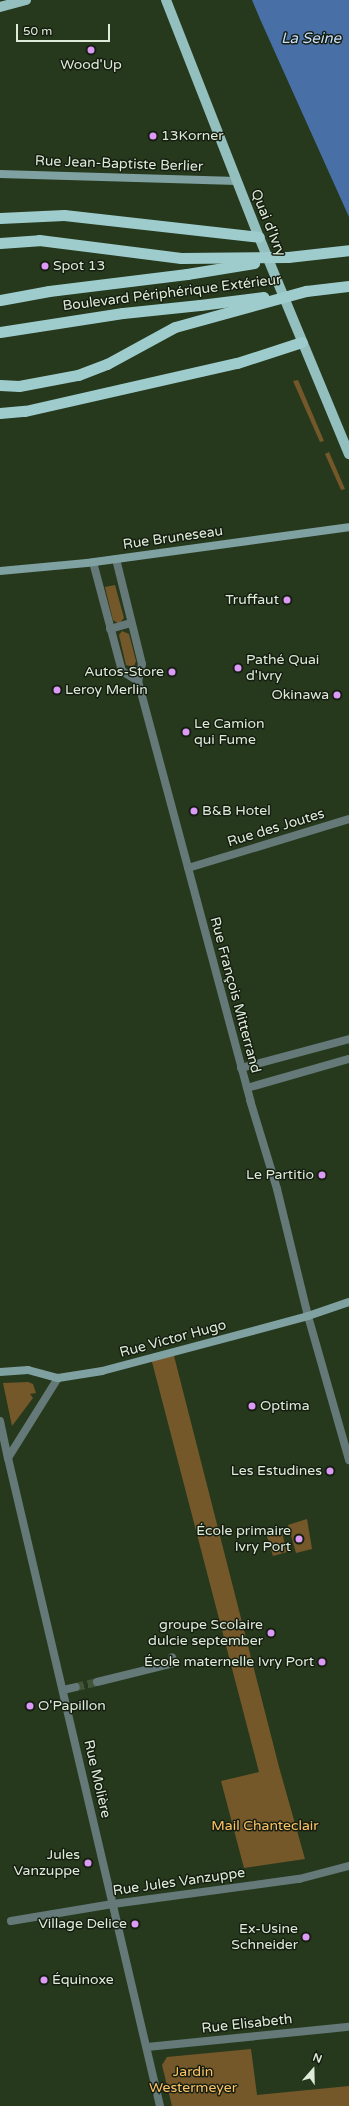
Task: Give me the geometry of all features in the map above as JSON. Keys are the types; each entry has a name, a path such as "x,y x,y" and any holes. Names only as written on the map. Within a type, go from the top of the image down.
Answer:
{"highway":[{"path":"0,218 64,215 177,230 259,237"},
{"path":"0,243 39,240 181,258 288,257"},
{"path":"0,300 49,291 186,274 288,257 349,250"},
{"name":"Boulevard Périphérique Extérieur","path":"0,332 123,313 349,286"},
{"path":"0,385 20,386 78,375 107,364 175,327 306,291"},
{"path":"0,413 25,411 237,363 302,342"}],"main road":[{"path":"0,7 26,0"},
{"name":"Quai d'Ivry","path":"166,0 259,237 349,454"},
{"name":"Rue Jean-Baptiste Berlier","path":"0,174 237,181"},
{"name":"Rue Bruneseau","path":"0,571 93,562 349,527"},
{"name":"Rue Victor Hugo","path":"0,1372 28,1370 58,1378 102,1371 308,1316 349,1302"}],"street":[{"name":"Rue François Mitterrand","path":"116,559 142,664 138,681 241,1068 277,1188 308,1316 349,1460"},
{"path":"93,562 122,671 138,681"},
{"path":"110,628 131,623"},
{"name":"Rue des Joutes","path":"188,868 349,819"},
{"path":"241,1068 349,1039"},
{"path":"247,1088 349,1059"},
{"path":"8,1458 58,1378"},
{"name":"Rue Molière","path":"0,1421 160,2106"},
{"path":"97,1682 174,1663 172,1657"},
{"path":"122,1666 124,1675"},
{"path":"62,1690 76,1687"},
{"name":"Rue Jules Vanzuppe","path":"11,1921 113,1904 300,1879 349,1866"},
{"name":"Rue Elisabeth","path":"147,2047 349,2027"}],"green space":[{"path":"298,380 324,441 320,442 293,381"},
{"path":"329,452 345,489 341,490 325,454"},
{"path":"115,585 124,618 119,624 113,620 105,587"},
{"path":"122,631 129,634 136,661 134,667 126,665 119,635"},
{"name":"Mail Chanteclair","path":"173,1352 279,1767 305,1859 244,1868 221,1781 259,1772 151,1358"},
{"path":"28,1382 33,1384 36,1393 30,1394 33,1398 12,1426 3,1383"},
{"path":"307,1519 312,1549 296,1553 288,1525"},
{"path":"281,1529 287,1552 273,1556 266,1533"},
{"name":"Jardin Westermeyer","path":"251,2049 257,2095 349,2086 349,2106 172,2106 162,2065 167,2057"}],"water":[{"name":"La Seine","path":"252,0 349,0 349,217 260,19"}],"tunnel":[{"path":"76,1687 97,1682"}],"place":[{"name":"Wood'Up","path":"91,50"},
{"name":"13Korner","path":"153,136"},
{"name":"Spot 13","path":"45,266"},
{"name":"Truffaut","path":"287,600"},
{"name":"Pathé Quai d'Ivry","path":"238,668"},
{"name":"Autos-Store","path":"172,672"},
{"name":"Leroy Merlin","path":"57,690"},
{"name":"Okinawa","path":"337,695"},
{"name":"Le Camion qui Fume","path":"186,732"},
{"name":"B&B Hotel","path":"194,811"},
{"name":"Le Partitio","path":"322,1175"},
{"name":"Optima","path":"252,1406"},
{"name":"Les Estudines","path":"330,1471"},
{"name":"École primaire Ivry Port","path":"299,1539"},
{"name":"groupe Scolaire dulcie september","path":"271,1633"},
{"name":"École maternelle Ivry Port","path":"322,1662"},
{"name":"O'Papillon","path":"30,1706"},
{"name":"Jules Vanzuppe","path":"88,1863"},
{"name":"Village Delice","path":"135,1924"},
{"name":"Ex-Usine Schneider","path":"306,1937"},
{"name":"Équinoxe","path":"44,1980"}]}
